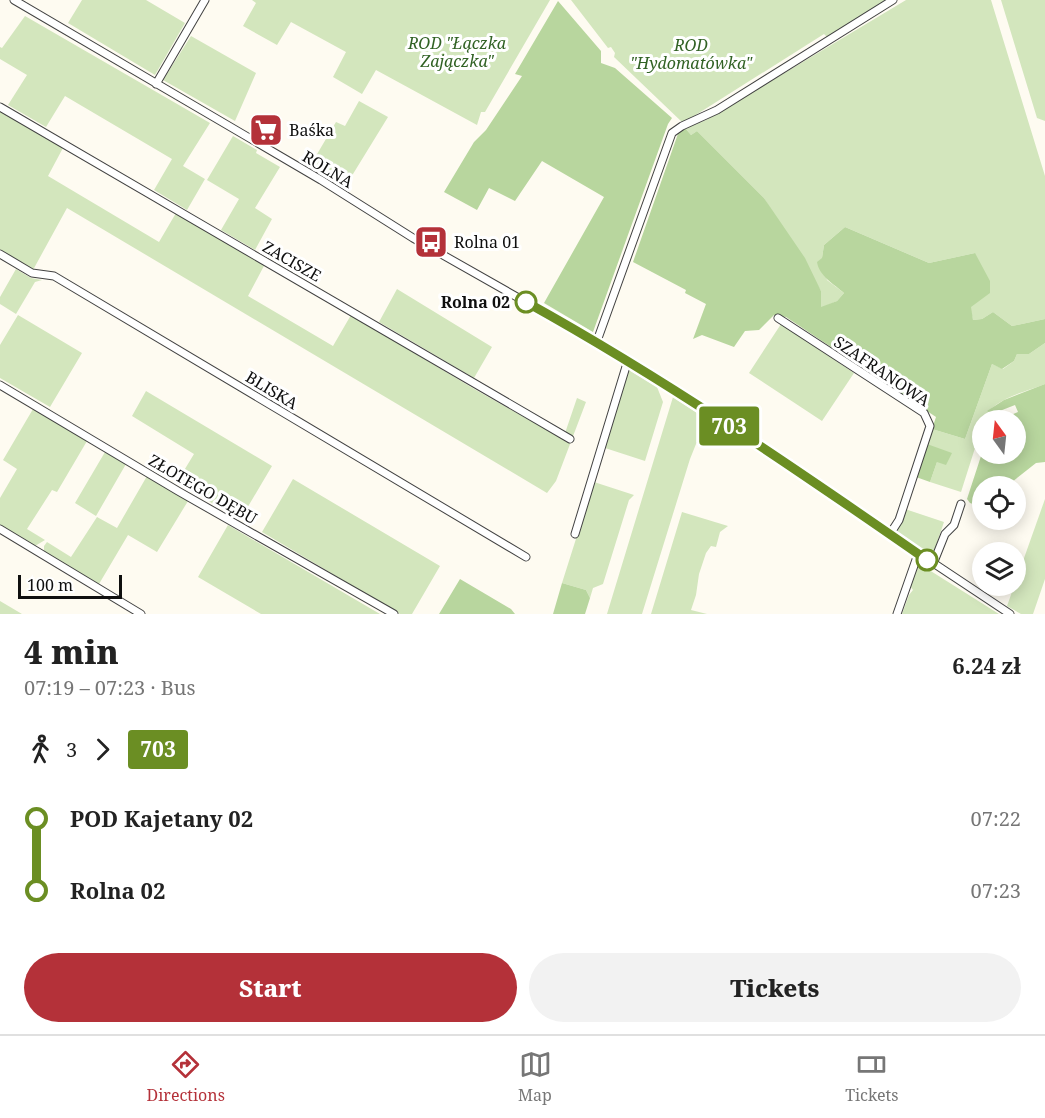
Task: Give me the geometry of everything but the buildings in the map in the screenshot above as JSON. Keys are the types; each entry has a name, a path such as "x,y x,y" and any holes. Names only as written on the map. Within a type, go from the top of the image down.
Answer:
{"street":[{"name":"ROLNA","path":"14,0 321,180 414,238 628,360 1010,614"},
{"path":"156,84 205,0"},
{"path":"597,341 672,133 717,110 893,0"},
{"name":"ZACISZE","path":"0,107 570,439"},
{"name":"BLISKA","path":"0,254 32,273 54,276 526,557"},
{"name":"SZAFRANOWA","path":"778,318 924,413 928,419 930,426 898,520 890,534"},
{"path":"575,534 628,360"},
{"name":"ZŁOTEGO DĘBU","path":"0,386 394,614"},
{"path":"933,564 945,534 954,525 961,504"},
{"path":"0,529 141,614"},
{"path":"897,614 918,554"}],"green space":[{"path":"82,0 146,0 185,23 155,75 68,23"},
{"name":"ROD \"Łączka Zajączka\"","path":"252,0 550,0 485,112 481,112 477,125 376,70 362,94 333,77 346,52 291,22 277,45 243,26 256,3"},
{"name":"ROD \"Hydomatówka\"","path":"571,0 887,0 828,38 824,34 683,123 614,57 615,53 611,47 608,48"},
{"path":"906,0 991,0 1045,176 1045,319 1012,326 993,312 982,319 973,320 970,307 975,253 929,263 845,227 824,245 822,258 827,280 844,293 837,301 821,308 821,291 764,198 697,131 691,135 685,128 706,120"},
{"path":"1001,0 1045,0 1045,121 1037,118"},
{"path":"558,1 601,51 601,63 615,68 672,118 593,332 544,303 604,197 542,161 515,201 489,188 477,210 444,192 474,142 486,130 522,76 515,74"},
{"path":"25,16 210,123 183,166 205,179 187,210 154,190 172,159 65,96 46,127 8,105 27,75 0,59 0,47 2,48"},
{"path":"191,36 256,73 235,121 163,80"},
{"path":"359,101 388,117 345,187 310,166 336,122 345,126"},
{"path":"0,109 64,146 48,176 159,242 176,213 265,264 248,296 333,346 351,315 563,439 577,398 586,402 556,481 547,493 67,208 33,270 0,250"},
{"path":"680,128 685,128 691,135 697,131 764,198 805,258 821,291 821,307 837,301 844,293 824,276 817,262 822,258 824,245 845,227 929,263 975,253 990,281 990,293 971,307 973,320 982,319 993,312 1012,326 1045,319 1045,343 1029,354 1017,354 1014,361 1002,369 992,364 975,410 972,410 972,420 965,439 932,429 936,417 786,317 774,315 759,330 745,331 734,347 702,335 693,339 706,304 685,293 686,290 633,262"},
{"path":"233,136 280,167 255,208 272,219 255,250 221,230 239,199 207,180"},
{"path":"16,269 31,278 42,280 35,282 16,314 0,304 0,297"},
{"path":"397,289 492,347 474,378 379,322"},
{"path":"18,315 82,353 50,407 0,378 0,345"},
{"path":"781,324 854,373 822,421 749,373"},
{"path":"1045,343 1045,384 1001,401 991,410 975,410 992,364 1003,369 1014,361 1017,354 1029,354"},
{"path":"629,370 657,387 663,402 645,461 605,448"},
{"path":"1045,384 1045,462 1036,463 1020,476 974,476 978,464 1026,464 1026,410 1017,410 1015,405 1002,410 989,410 1004,400"},
{"path":"146,391 272,466 240,520 177,482 194,454 132,416"},
{"path":"673,397 709,421 700,434 690,459 642,614 607,614"},
{"path":"33,409 87,441 57,492 52,490 27,529 45,540 35,546 0,525 0,498 17,469 3,460"},
{"path":"972,420 972,457 961,492 930,482 937,462 927,444 932,429 965,439"},
{"path":"927,444 952,453 946,465 937,462 930,482 916,477"},
{"path":"105,452 126,464 96,516 75,503"},
{"path":"147,476 188,501 157,552 128,535 99,584 44,552 47,542 71,557 97,517 117,528"},
{"path":"293,479 440,566 412,614 400,614 262,532"},
{"path":"594,482 634,495 629,500 603,584 593,588 590,598 586,590 562,583"},
{"path":"972,484 972,504 967,499"},
{"path":"1045,499 1045,579 1033,614 1021,614 1007,606 1011,596 1026,596 1026,552"},
{"path":"905,509 944,522 932,557 897,533"},
{"path":"682,512 728,526 720,532 716,547 711,546 706,553 699,574 691,610 707,614 651,614"},
{"path":"228,525 380,614 261,614 198,577"},
{"path":"918,563 999,614 902,614 913,590 910,586"},
{"path":"460,579 511,609 515,614 439,614"},
{"path":"562,583 586,590 590,598 585,614 553,614"},
{"path":"0,601 22,614 0,614"}],"bus line":[{"name":"703","path":"526,302 597,341 671,387 927,560"}],"place":[{"name":"Baśka","path":"266,130"},
{"name":"Rolna 01","path":"431,242"},
{"name":"Rolna 02","path":"526,302"}]}
